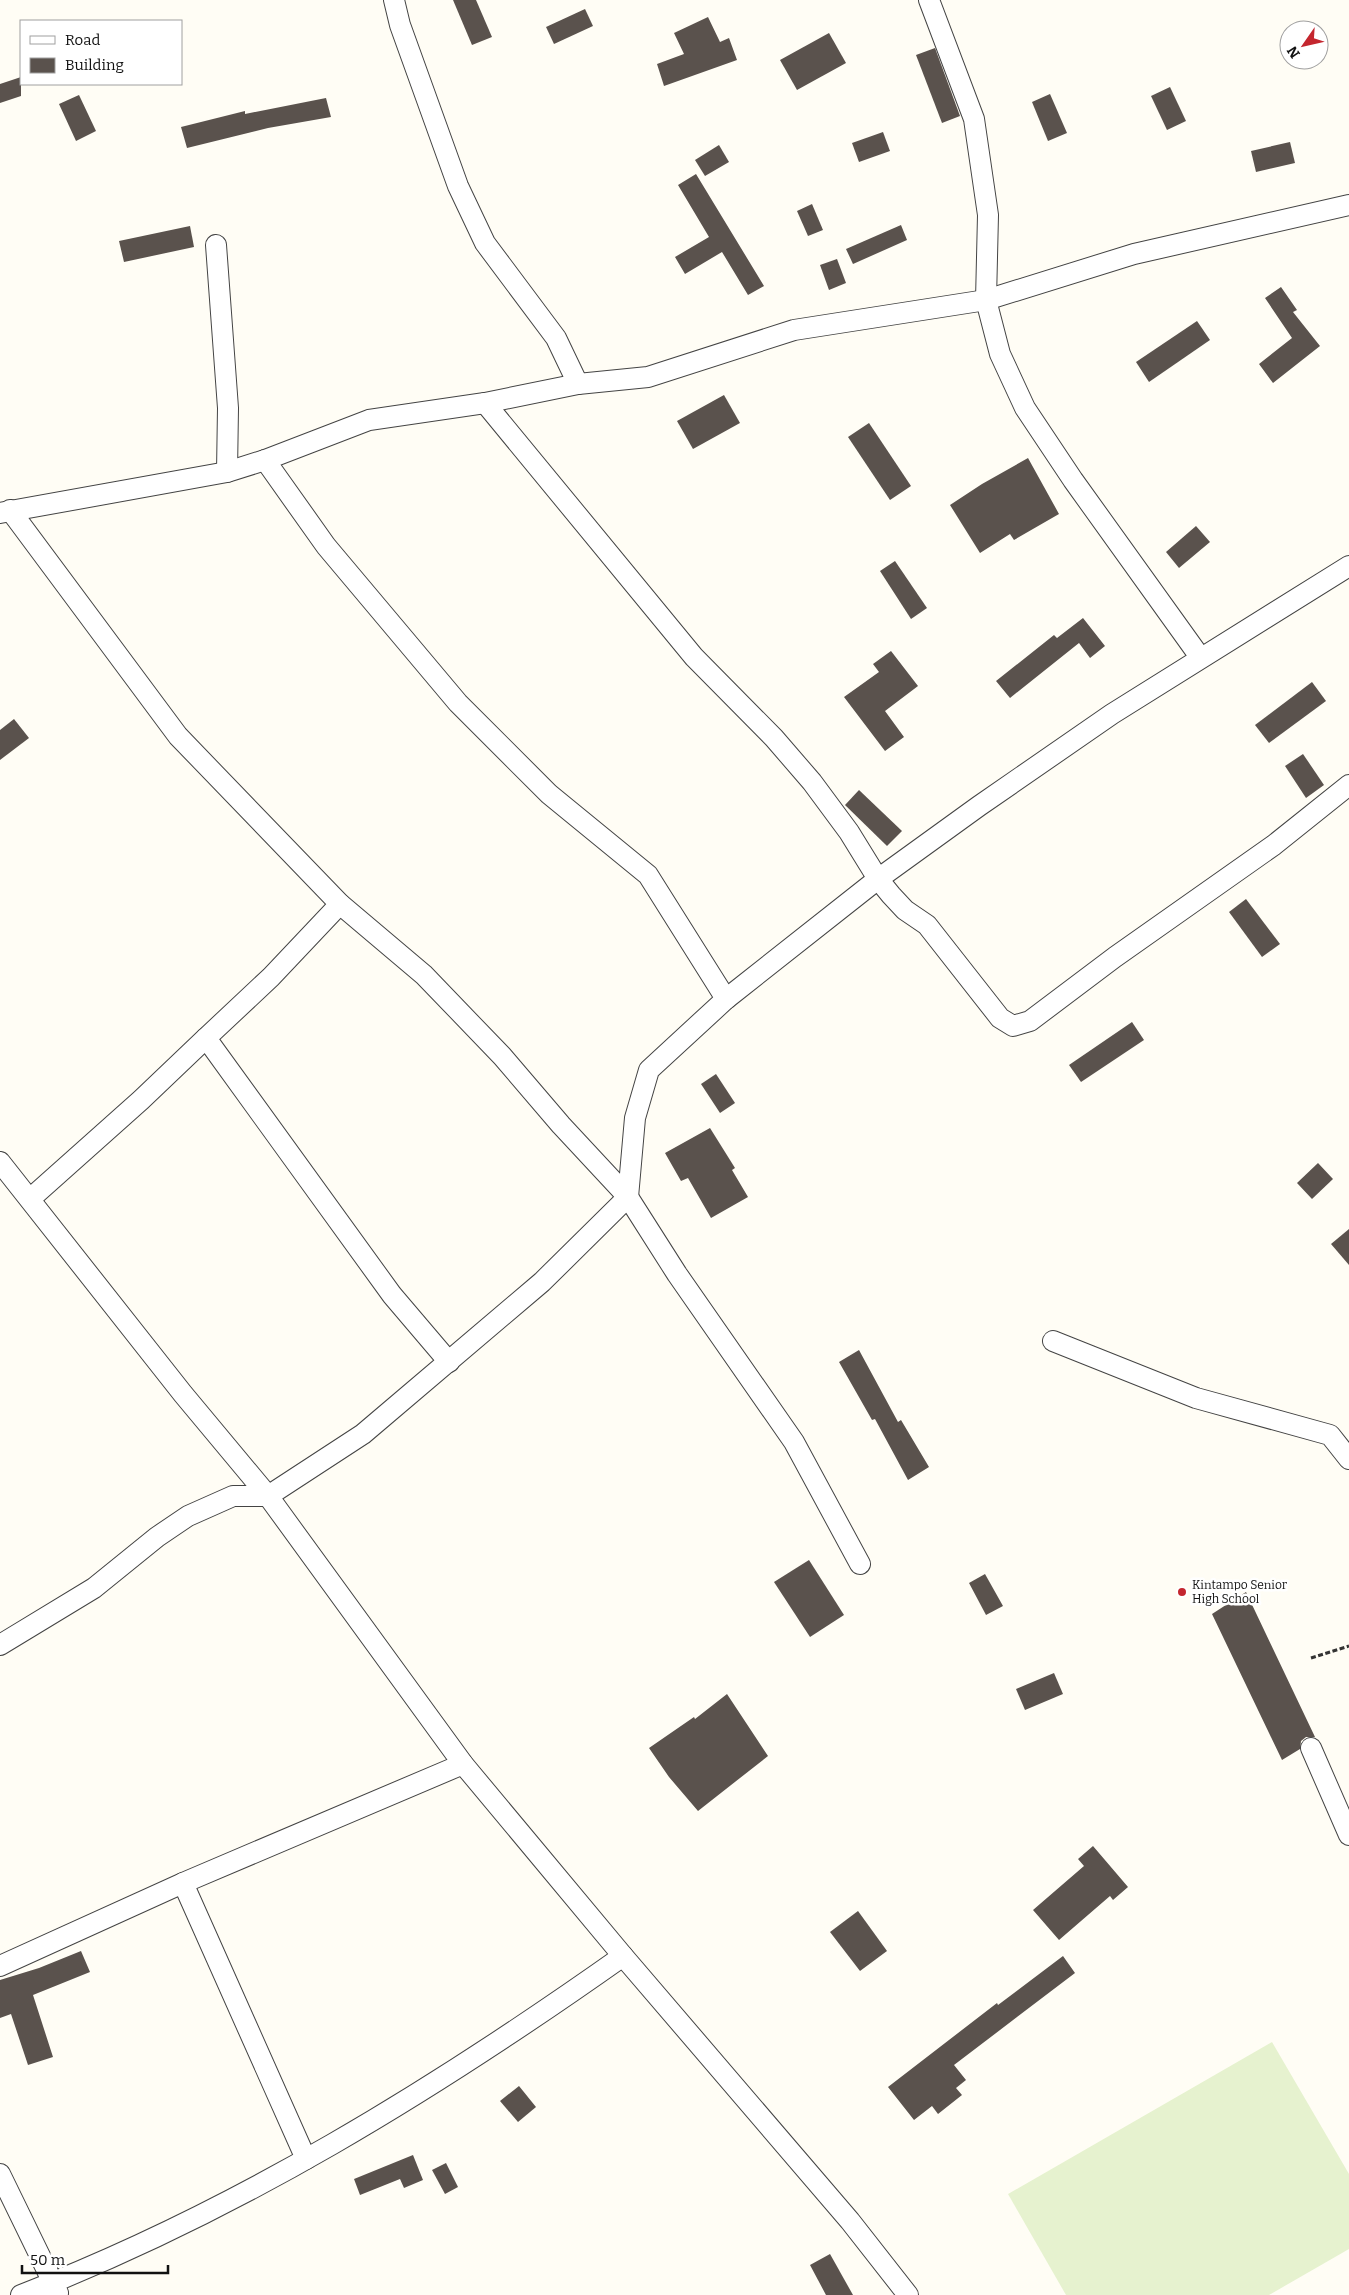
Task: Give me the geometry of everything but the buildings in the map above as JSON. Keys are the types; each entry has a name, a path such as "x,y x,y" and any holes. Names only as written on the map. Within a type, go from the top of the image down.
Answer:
{"street":[{"path":"394,0 410,53 458,186 485,243 556,338 578,384"},
{"path":"929,0 974,119 988,215 986,300 1000,354 1025,408 1073,480 1200,657"},
{"path":"860,1564 794,1442 677,1274 628,1197 561,1125 502,1056 424,975 340,904 178,736 5,511 227,472 265,460 370,420 485,403 578,384 648,377 794,330 986,300 1134,254 1349,205"},
{"path":"216,245 228,408 227,472"},
{"path":"485,403 694,657 774,738 812,782 850,832 878,879 905,910 927,926 1000,1018 1013,1026 1030,1021 1115,957 1266,850 1349,785"},
{"path":"265,460 326,546 458,703 549,794 648,875 726,999"},
{"path":"0,1646 94,1588 157,1537 188,1516 233,1496 268,1496 363,1434 542,1282 628,1197 635,1118 649,1070 726,999 878,879 979,806 1112,714 1200,657 1349,566"},
{"path":"30,1199 141,1100 271,977 340,904"},
{"path":"206,1038 392,1295 449,1362"},
{"path":"0,1162 183,1394 268,1496 463,1764 623,1956 850,2221 908,2295"},
{"path":"1053,1341 1196,1398 1340,1436 1349,1459"},
{"path":"1311,1748 1349,1835"},
{"path":"0,1966 183,1883 463,1764"},
{"path":"183,1883 306,2159"},
{"path":"20,2295 56,2289 306,2159 455,2071 623,1956"},
{"path":"0,2174 56,2289"}],"path":[{"path":"1311,1658 1349,1646"}],"green space":[{"path":"1272,2042 1349,2174 1349,2249 1269,2295 1066,2295 1008,2194"}],"place":[{"name":"Kintampo Senior High School","path":"1182,1592"}]}
